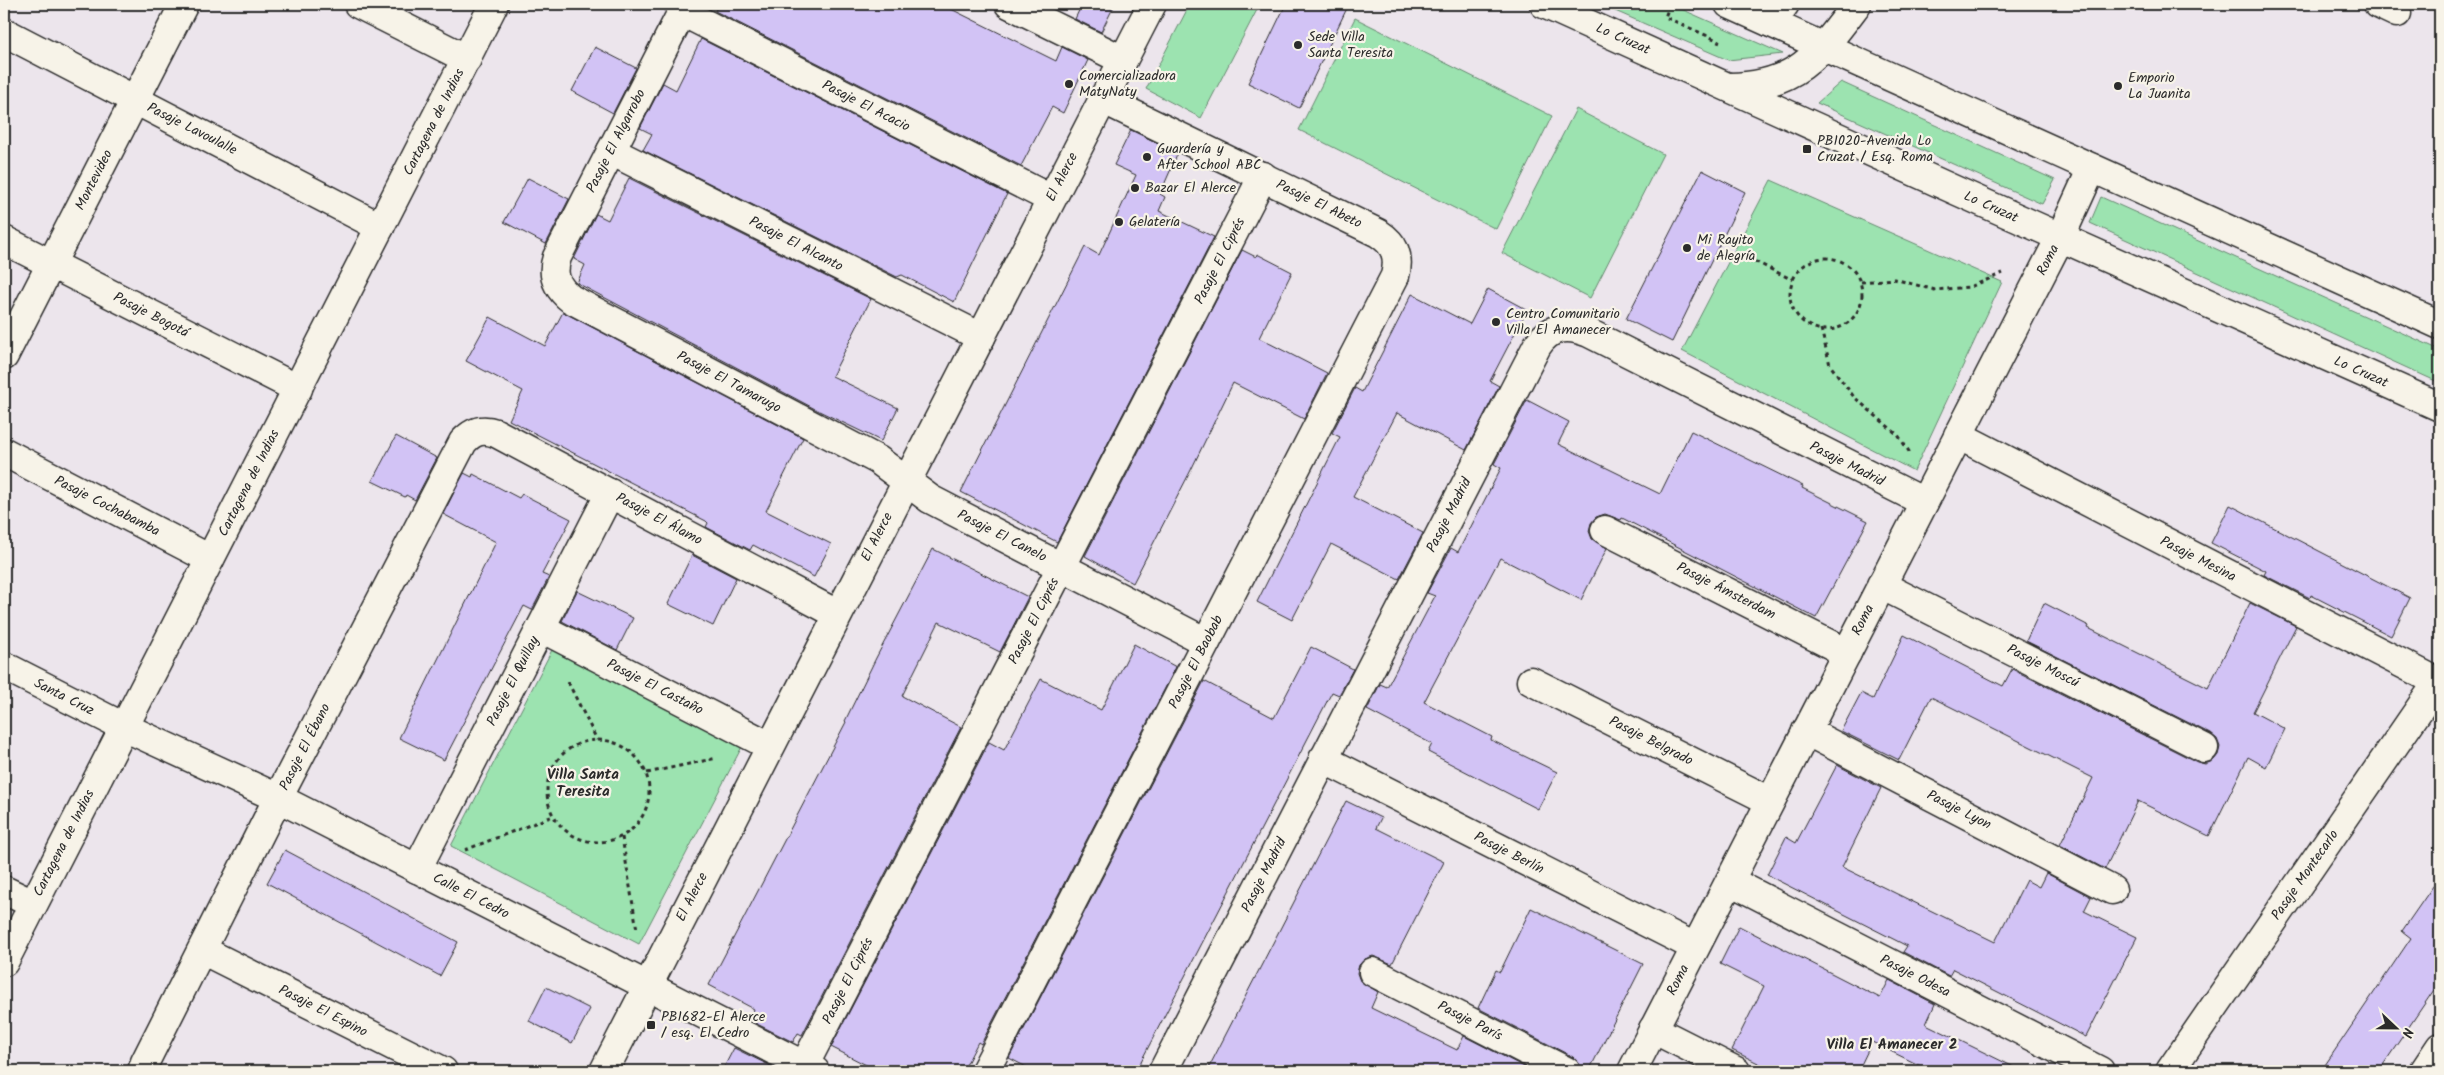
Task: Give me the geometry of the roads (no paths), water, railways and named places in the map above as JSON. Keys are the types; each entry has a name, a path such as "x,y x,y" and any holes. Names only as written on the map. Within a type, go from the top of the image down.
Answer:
{"street":[{"name":"Montevideo","path":"4,356 184,4"},
{"path":"358,4 467,59"},
{"name":"Cartagena de Indias","path":"4,962 494,4"},
{"path":"1009,4 1123,60"},
{"name":"El Alerce","path":"604,1071 837,614 1152,4"},
{"name":"Lo Cruzat","path":"1544,4 2060,238 2440,407"},
{"path":"1729,4 1778,13 1825,47 2440,325"},
{"path":"1728,87 1768,84 1807,64 1825,47 1857,4"},
{"name":"Pasaje El Algarrobo","path":"555,280 553,268 557,256 684,8"},
{"name":"Pasaje El Acacio","path":"684,8 1051,200"},
{"name":"Pasaje Lavoulalle","path":"4,32 380,227"},
{"name":"Pasaje El Abeto","path":"1102,99 1378,233 1389,240 1396,251"},
{"name":"Pasaje El Alcanto","path":"610,151 981,337"},
{"name":"Roma","path":"1632,1071 2060,238 2092,168"},
{"name":"Pasaje El Ciprés","path":"810,1068 1062,567 1263,176"},
{"name":"Pasaje Bogotá","path":"4,240 298,389"},
{"name":"Pasaje El Baobab","path":"985,1071 1395,276 1398,263 1396,251"},
{"name":"Pasaje El Tamarugo","path":"555,280 561,291 571,299 878,460 906,481"},
{"name":"Pasaje Madrid","path":"1162,1071 1537,346 1549,332 1568,327 1589,333 1924,502"},
{"name":"Pasaje El Álamo","path":"479,431 496,433 837,614"},
{"name":"Pasaje El Ébano","path":"142,1071 278,798 463,442 469,435 479,431"},
{"name":"Pasaje Mesina","path":"1958,435 2439,681"},
{"name":"Pasaje Cochabamba","path":"4,452 210,559"},
{"name":"Pasaje El Canelo","path":"906,481 930,499 1206,642"},
{"name":"Pasaje El Quillay","path":"417,869 610,493"},
{"name":"Pasaje Ámsterdam","path":"1605,530 1847,653"},
{"name":"Pasaje Moscú","path":"1881,585 2204,748"},
{"name":"Pasaje El Castaño","path":"540,628 770,746"},
{"name":"Santa Cruz","path":"4,666 124,727"},
{"name":"Pasaje Belgrado","path":"1531,681 1770,801"},
{"name":"Pasaje Montecarlo","path":"2170,1071 2439,681"},
{"name":"Calle El Cedro","path":"124,727 278,798 810,1068"},
{"name":"Pasaje Lyon","path":"1806,731 2112,890"},
{"name":"Pasaje Berlín","path":"1323,759 1695,947"},
{"name":"Pasaje Odesa","path":"1730,881 2100,1071"},
{"path":"4,890 33,904"},
{"name":"Pasaje El Espino","path":"202,950 443,1071"},
{"name":"Pasaje París","path":"1373,972 1566,1071"},
{"path":"1653,1029 1736,1071"},
{"path":"2424,1071 2440,1047"}],"place":[{"name":"Sede Villa Santa Teresita","path":"1298,45"},
{"name":"Comercializadora MatyNaty","path":"1069,84"},
{"name":"Emporio La Juanita","path":"2118,86"},
{"name":"PB1020-Avenida Lo Cruzat / Esq. Roma","path":"1807,149"},
{"name":"Guardería y After School ABC","path":"1147,157"},
{"name":"Bazar El Alerce","path":"1135,188"},
{"name":"Gelatería","path":"1119,222"},
{"name":"Mi Rayito de Alegría","path":"1687,248"},
{"name":"Centro Comunitario Villa El Amanecer","path":"1496,322"},
{"name":"PB1682-El Alerce / esq. El Cedro","path":"651,1025"}],"district":[{"name":"Villa Santa Teresita","path":"583,784"},
{"name":"Villa El Amanecer 2","path":"1892,1045"}]}
